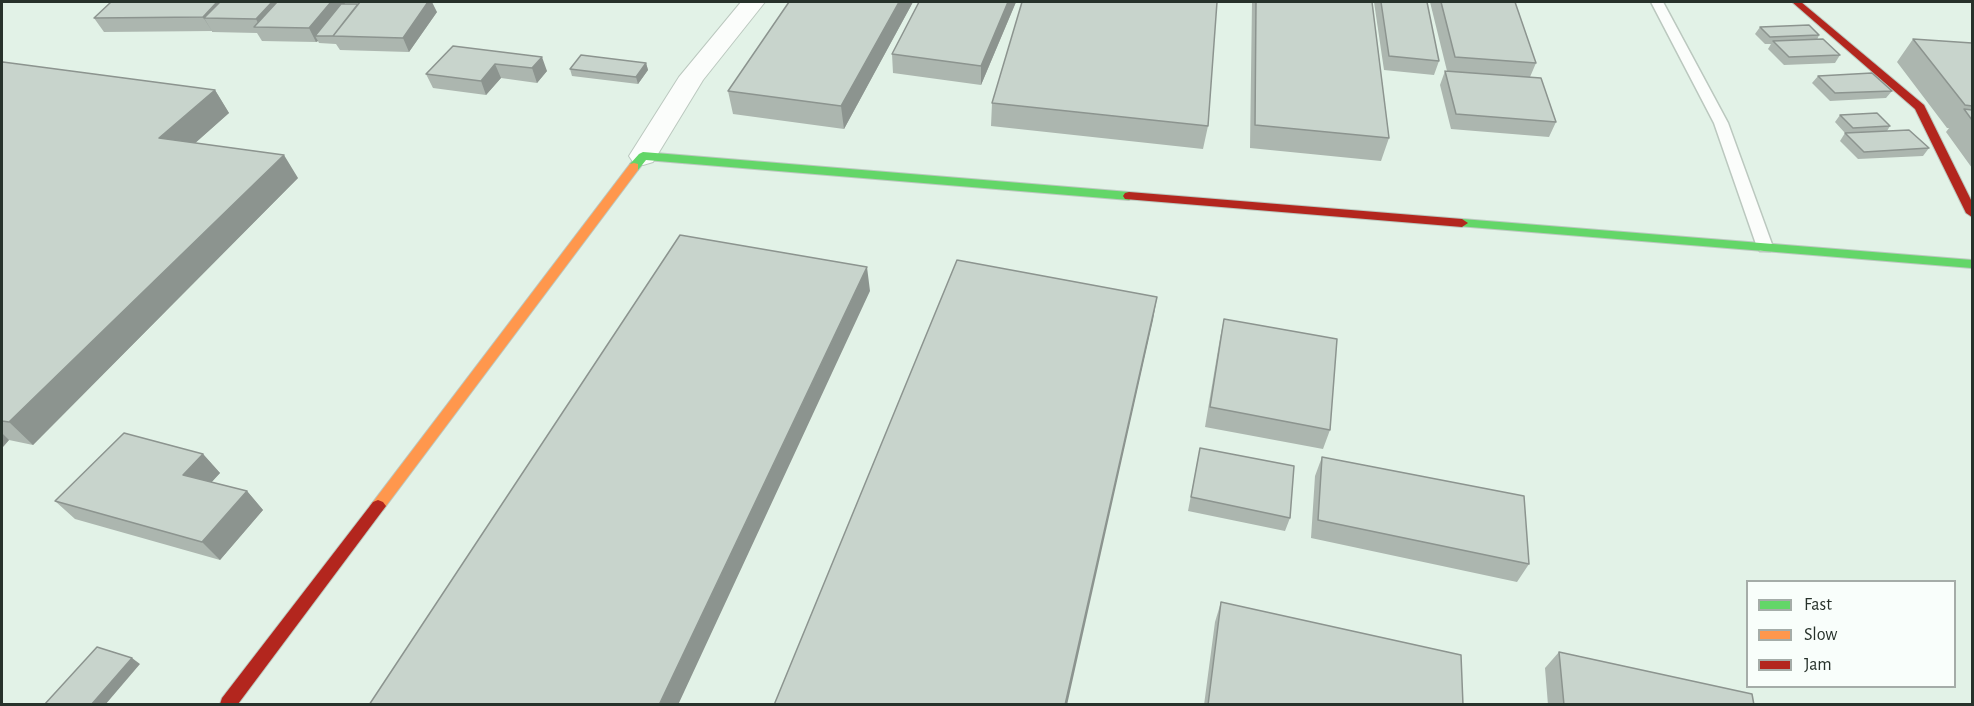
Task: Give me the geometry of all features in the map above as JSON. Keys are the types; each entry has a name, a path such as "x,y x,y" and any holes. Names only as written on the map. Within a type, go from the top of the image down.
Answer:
{"street":[{"path":"228,705 642,156 692,77 753,2"},
{"path":"1796,2 1920,107 1972,213"},
{"path":"642,156 1972,264"}],"lane":[{"path":"1657,2 1721,123 1765,247"}],"building":[{"path":"111,2 217,2 203,17 94,18"},
{"path":"220,2 272,2 256,19 204,18"},
{"path":"277,2 331,2 309,28 254,27"},
{"path":"360,2 428,2 403,38 333,36"},
{"path":"789,2 899,2 841,106 728,91"},
{"path":"919,2 1008,2 981,66 892,54"},
{"path":"1022,2 1217,2 1208,126 992,103"},
{"path":"1256,2 1372,2 1389,138 1255,125"},
{"path":"1381,2 1427,2 1439,61 1389,56"},
{"path":"1441,2 1515,2 1536,63 1455,57"},
{"path":"341,4 358,4 333,36 315,36"},
{"path":"1809,25 1819,35 1770,37 1760,27"},
{"path":"1823,39 1840,55 1789,57 1773,41"},
{"path":"1913,39 1972,43 1972,106 1965,105"},
{"path":"453,46 542,57 532,68 495,64 481,81 426,74"},
{"path":"581,55 646,63 636,77 570,69"},
{"path":"3,62 215,90 159,138 284,155 9,422 2,421"},
{"path":"1445,71 1541,78 1556,122 1456,114"},
{"path":"1872,73 1892,91 1835,93 1818,76"},
{"path":"1964,109 1972,110 1972,120"},
{"path":"1877,113 1890,126 1853,128 1840,115"},
{"path":"1909,130 1929,148 1864,152 1845,133"},
{"path":"680,235 867,267 659,705 369,705"},
{"path":"957,260 1157,297 1065,705 774,705"},
{"path":"1224,319 1337,339 1330,430 1210,407"},
{"path":"124,433 203,454 183,475 247,491 202,542 55,501"},
{"path":"1200,448 1294,466 1290,518 1191,497"},
{"path":"1322,457 1524,496 1529,564 1318,520"},
{"path":"1221,602 1461,655 1463,705 1208,705"},
{"path":"97,647 132,658 91,705 44,705"},
{"path":"1559,652 1752,694 1754,705 1564,705"}],"traffic: fast":[{"path":"634,167 643,156 1129,196"},
{"path":"1462,223 1972,264"}],"traffic: slow":[{"path":"378,506 634,167"}],"traffic: jam":[{"path":"1796,2 1920,107 1972,213"},
{"path":"1129,196 1462,223"},
{"path":"228,704 378,506"}]}
